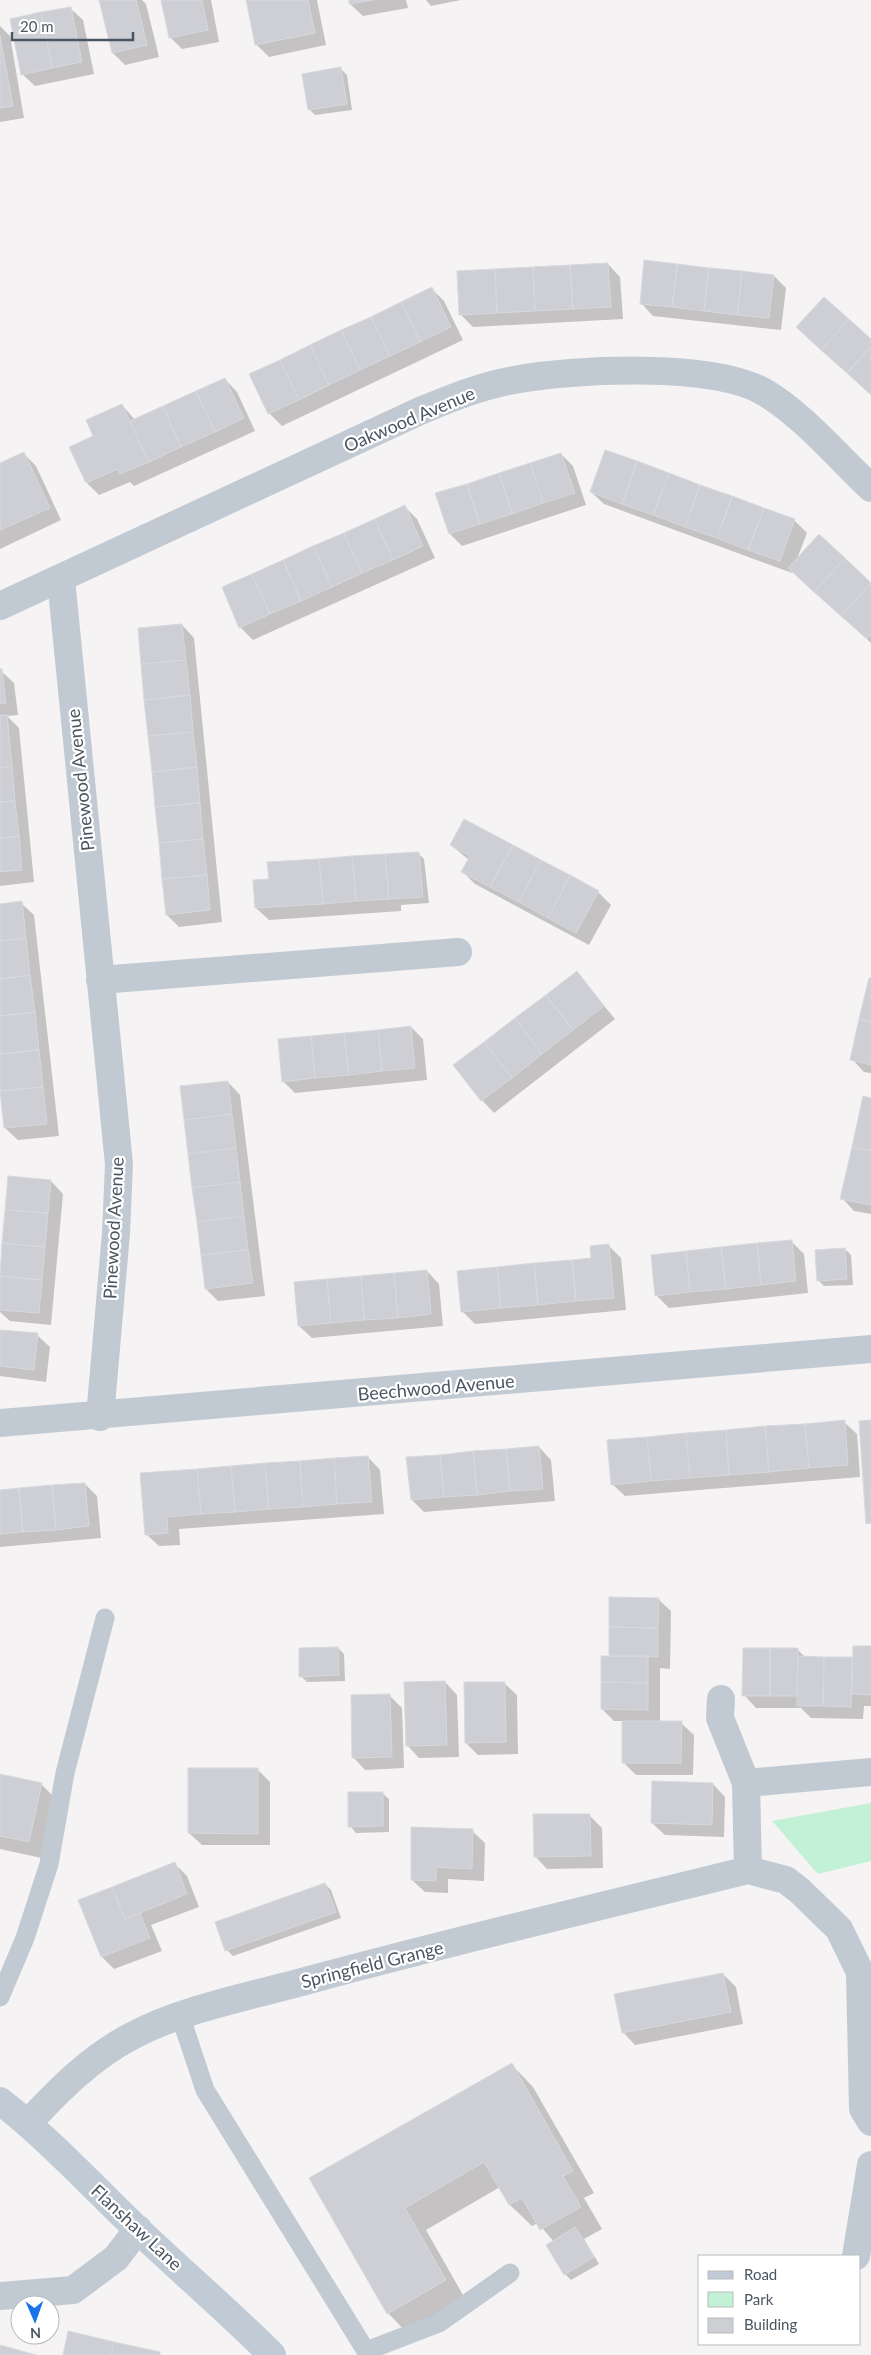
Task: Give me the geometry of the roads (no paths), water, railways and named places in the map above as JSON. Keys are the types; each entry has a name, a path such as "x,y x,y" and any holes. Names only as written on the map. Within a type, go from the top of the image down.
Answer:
{"street":[{"name":"Oakwood Avenue","path":"0,606 420,411 468,392 512,380 558,373 657,372 706,375 734,380 763,392 789,410 871,488"},
{"name":"Pinewood Avenue","path":"61,579 119,1164 116,1233 100,1416"},
{"path":"100,980 458,952"},
{"name":"Beechwood Avenue","path":"0,1423 871,1349"},
{"path":"721,1699 720,1718 746,1783 748,1870"},
{"path":"746,1783 871,1772"},
{"name":"Springfield Grange","path":"28,2124 58,2092 97,2058 132,2035 180,2015 376,1962 748,1870 786,1880 800,1891 839,1929 860,1972 863,2109 871,2122"},
{"name":"Flanshaw Lane","path":"0,2101 28,2124 138,2229 222,2305 272,2355"},
{"path":"856,2255 871,2165"},
{"path":"0,2296 73,2290 116,2258 138,2229"}],"lane":[{"path":"0,1996 26,1938 49,1864 65,1773 105,1618"},
{"path":"180,2015 205,2090 366,2351 439,2323 510,2273"}]}
